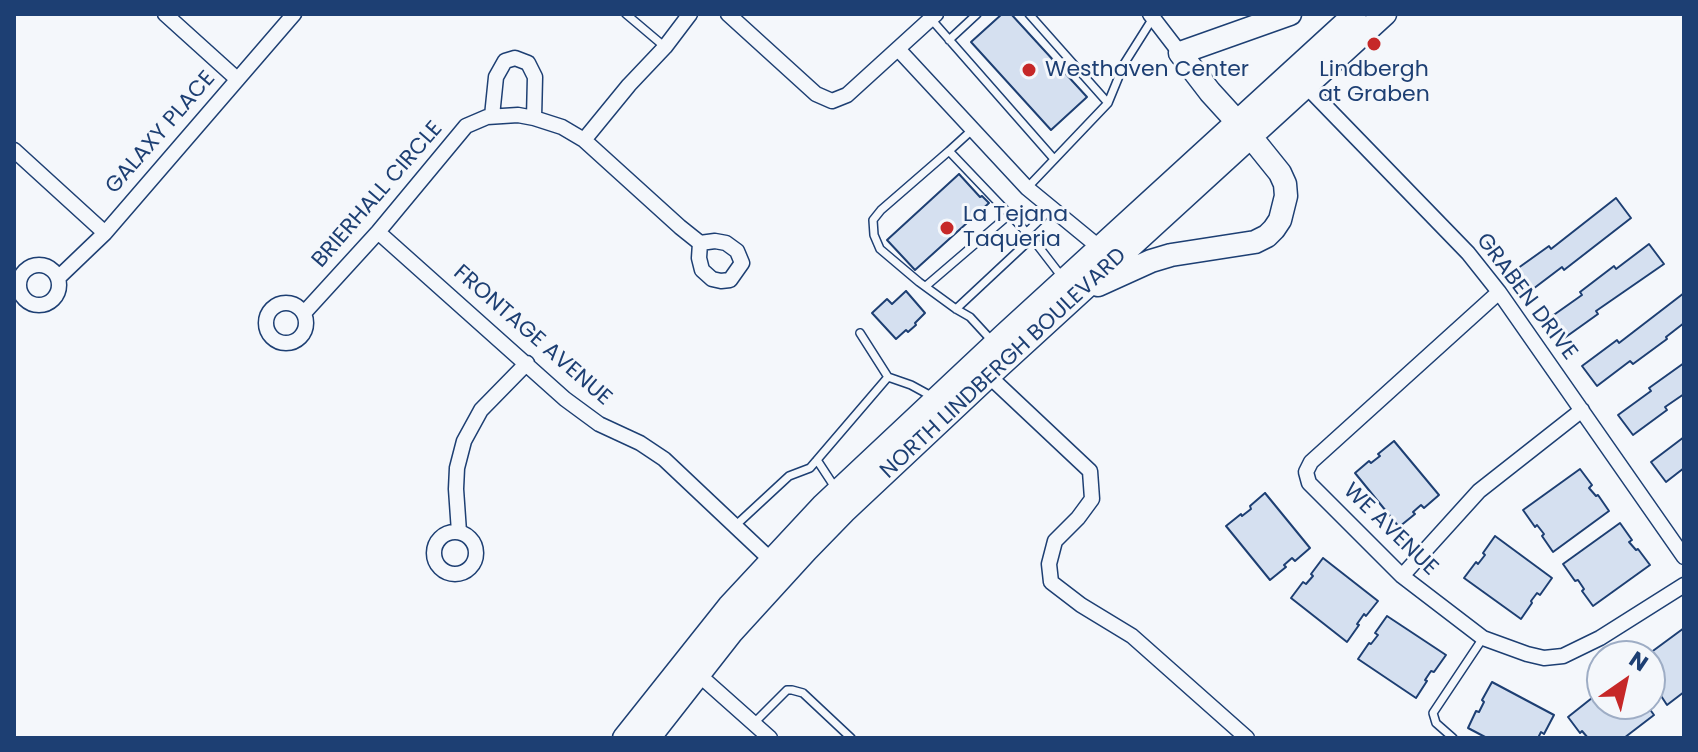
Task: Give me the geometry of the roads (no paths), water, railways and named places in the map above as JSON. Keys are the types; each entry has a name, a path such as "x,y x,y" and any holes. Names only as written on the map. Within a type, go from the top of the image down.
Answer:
{"highway":[{"path":"1072,287 1151,261 1255,242 1267,236 1280,220 1286,196 1280,173 1180,53 1290,14"},
{"name":"NORTH LINDBERGH BOULEVARD","path":"649,738 732,632 806,551 883,474 989,376 1072,287 1244,130 1355,14"},
{"name":"NORTH LINDBERGH BOULEVARD","path":"624,738 721,615 837,491 995,344 1072,287 1100,248 1244,130 1306,86 1385,14"}],"street":[{"path":"165,14 237,79"},
{"name":"GALAXY PLACE","path":"58,278 105,233 294,14"},
{"path":"584,140 690,14"},
{"path":"728,14 816,94 832,101 847,95 933,16"},
{"path":"1151,16 1180,53"},
{"path":"898,49 1027,188 1100,248"},
{"path":"534,118 535,77 528,63 515,58 505,61 496,77 492,116 534,118 562,127 584,140 700,243"},
{"name":"GRABEN DRIVE","path":"1306,86 1468,253 1499,292 1684,557"},
{"name":"BRIERHALL CIRCLE","path":"304,313 378,232 466,126 492,116"},
{"path":"14,150 105,233"},
{"name":"FRONTAGE AVENUE","path":"378,232 565,399 599,424 640,443 664,459 771,560"},
{"name":"WE AVENUE","path":"1499,292 1311,462 1306,472 1309,483 1402,576 1483,638 1544,658 1563,656 1600,638 1684,585"},
{"path":"459,532 456,479 464,441 481,410 527,363"},
{"path":"989,376 1090,471 1092,499 1055,541 1049,564 1051,582 1081,605 1132,636 1247,738"},
{"path":"1402,576 1479,491 1582,410"},
{"path":"698,674 770,738"}],"lane":[{"path":"626,14 665,47"},
{"path":"949,40 977,14"},
{"path":"1029,14 1108,103"},
{"path":"933,16 949,40 1054,159"},
{"path":"1027,188 1108,103 1124,64 1151,16"},
{"path":"972,130 881,210 873,220 874,235 880,249 970,317 995,344"},
{"path":"949,151 1030,235 1072,287"},
{"path":"956,309 1030,235 1051,209"},
{"path":"926,286 1010,214"},
{"path":"860,333 888,377 935,398"},
{"path":"735,526 789,476 810,468 888,377"},
{"path":"817,460 837,491"},
{"path":"1453,738 1436,723 1433,713 1483,638"},
{"path":"754,723 787,690 792,690 803,693 851,738"}],"place":[{"name":"Lindbergh at Graben","path":"1374,44"},
{"name":"Westhaven Center","path":"1029,70"},
{"name":"La Tejana Taqueria","path":"947,228"}]}
